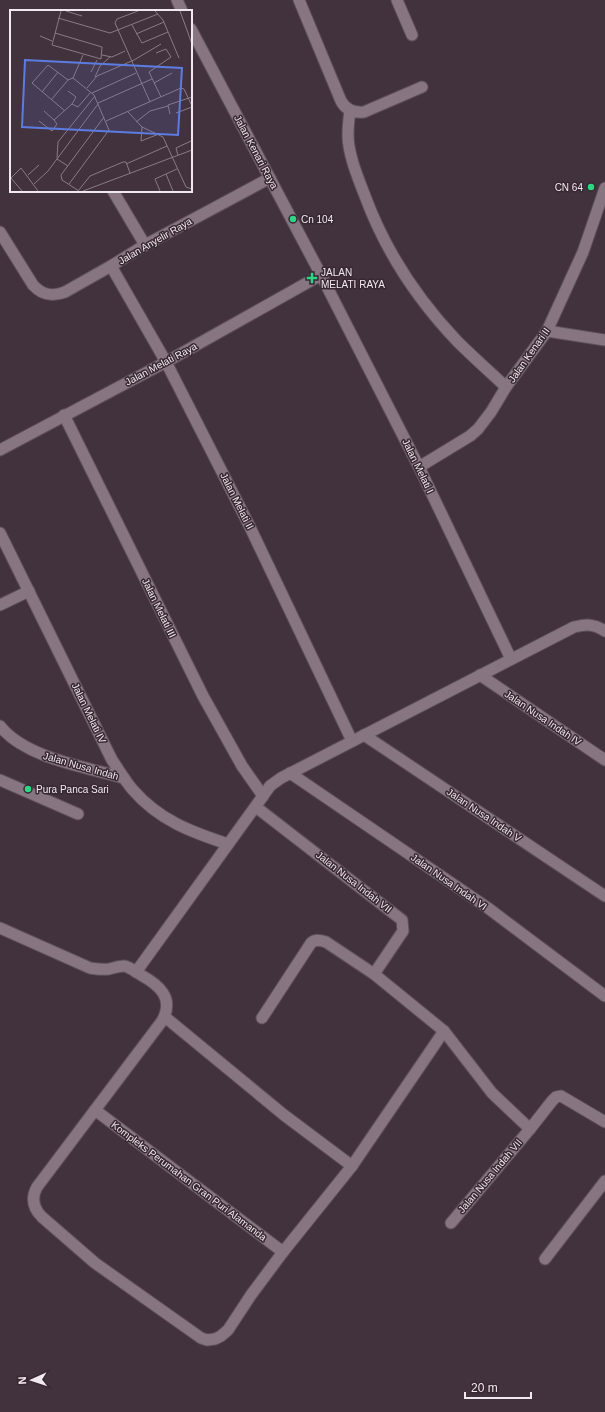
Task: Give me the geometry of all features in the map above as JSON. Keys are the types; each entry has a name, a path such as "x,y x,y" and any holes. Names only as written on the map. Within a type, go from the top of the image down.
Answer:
{"street":[{"path":"177,0 182,10"},
{"path":"299,0 340,101 345,107 355,112 364,112 422,87"},
{"path":"397,0 412,35"},
{"name":"Jalan Kenari Raya","path":"192,31 321,275"},
{"path":"350,110 348,134 349,144 358,176 382,236 398,264 436,317 458,341 506,387"},
{"name":"Jalan Anyelir Raya","path":"0,232 27,277 39,292 48,294 60,293 111,266 145,245 270,178"},
{"name":"Jalan Kenari II","path":"419,467 466,439 478,429 491,412 506,387 547,331 583,252 605,188"},
{"path":"114,192 145,245"},
{"name":"Jalan Melati II","path":"111,266 166,362 249,525 352,741"},
{"name":"Jalan Melati Raya","path":"0,450 166,362 321,275"},
{"name":"Jalan Melati I","path":"321,275 419,467 511,659"},
{"path":"547,331 605,340"},
{"name":"Jalan Melati III","path":"64,415 203,696 242,766 263,796"},
{"name":"Jalan Melati IV","path":"0,533 30,591 112,760 132,789 144,802 173,823 189,831 228,844"},
{"path":"0,605 30,591"},
{"path":"136,972 270,786 290,772 574,627 582,626 601,628"},
{"name":"Jalan Nusa Indah IV","path":"480,675 605,760"},
{"name":"Jalan Nusa Indah","path":"0,726 17,741 32,751 57,760 124,778"},
{"name":"Jalan Nusa Indah V","path":"364,735 605,896"},
{"name":"Jalan Nusa Indah VI","path":"290,772 488,908 605,996"},
{"path":"0,780 78,814"},
{"name":"Jalan Nusa Indah VII","path":"256,806 402,920 403,931 374,974"},
{"path":"0,928 90,968 103,970 125,966 154,982 163,991 167,1004 165,1017 37,1187 33,1201 37,1212 95,1263 201,1338 207,1340 215,1339 228,1330 251,1295 283,1252 352,1166 444,1031"},
{"name":"Jalan Nusa Indah VII","path":"262,1018 310,943 321,940 326,942 374,974 444,1031 492,1093 530,1129"},
{"path":"165,1017 284,1115 352,1166"},
{"name":"Jalan Nusa Indah VII","path":"451,1223 556,1097 561,1096 605,1122"},
{"name":"Kompleks Perumahan Gran Puri Alamanda","path":"95,1110 283,1252"},
{"path":"544,1259 605,1181"}],"place":[{"name":"CN 64","path":"591,187"},
{"name":"Cn 104","path":"293,219"},
{"name":"JALAN MELATI RAYA","path":"312,278"},
{"name":"Pura Panca Sari","path":"28,789"}]}
